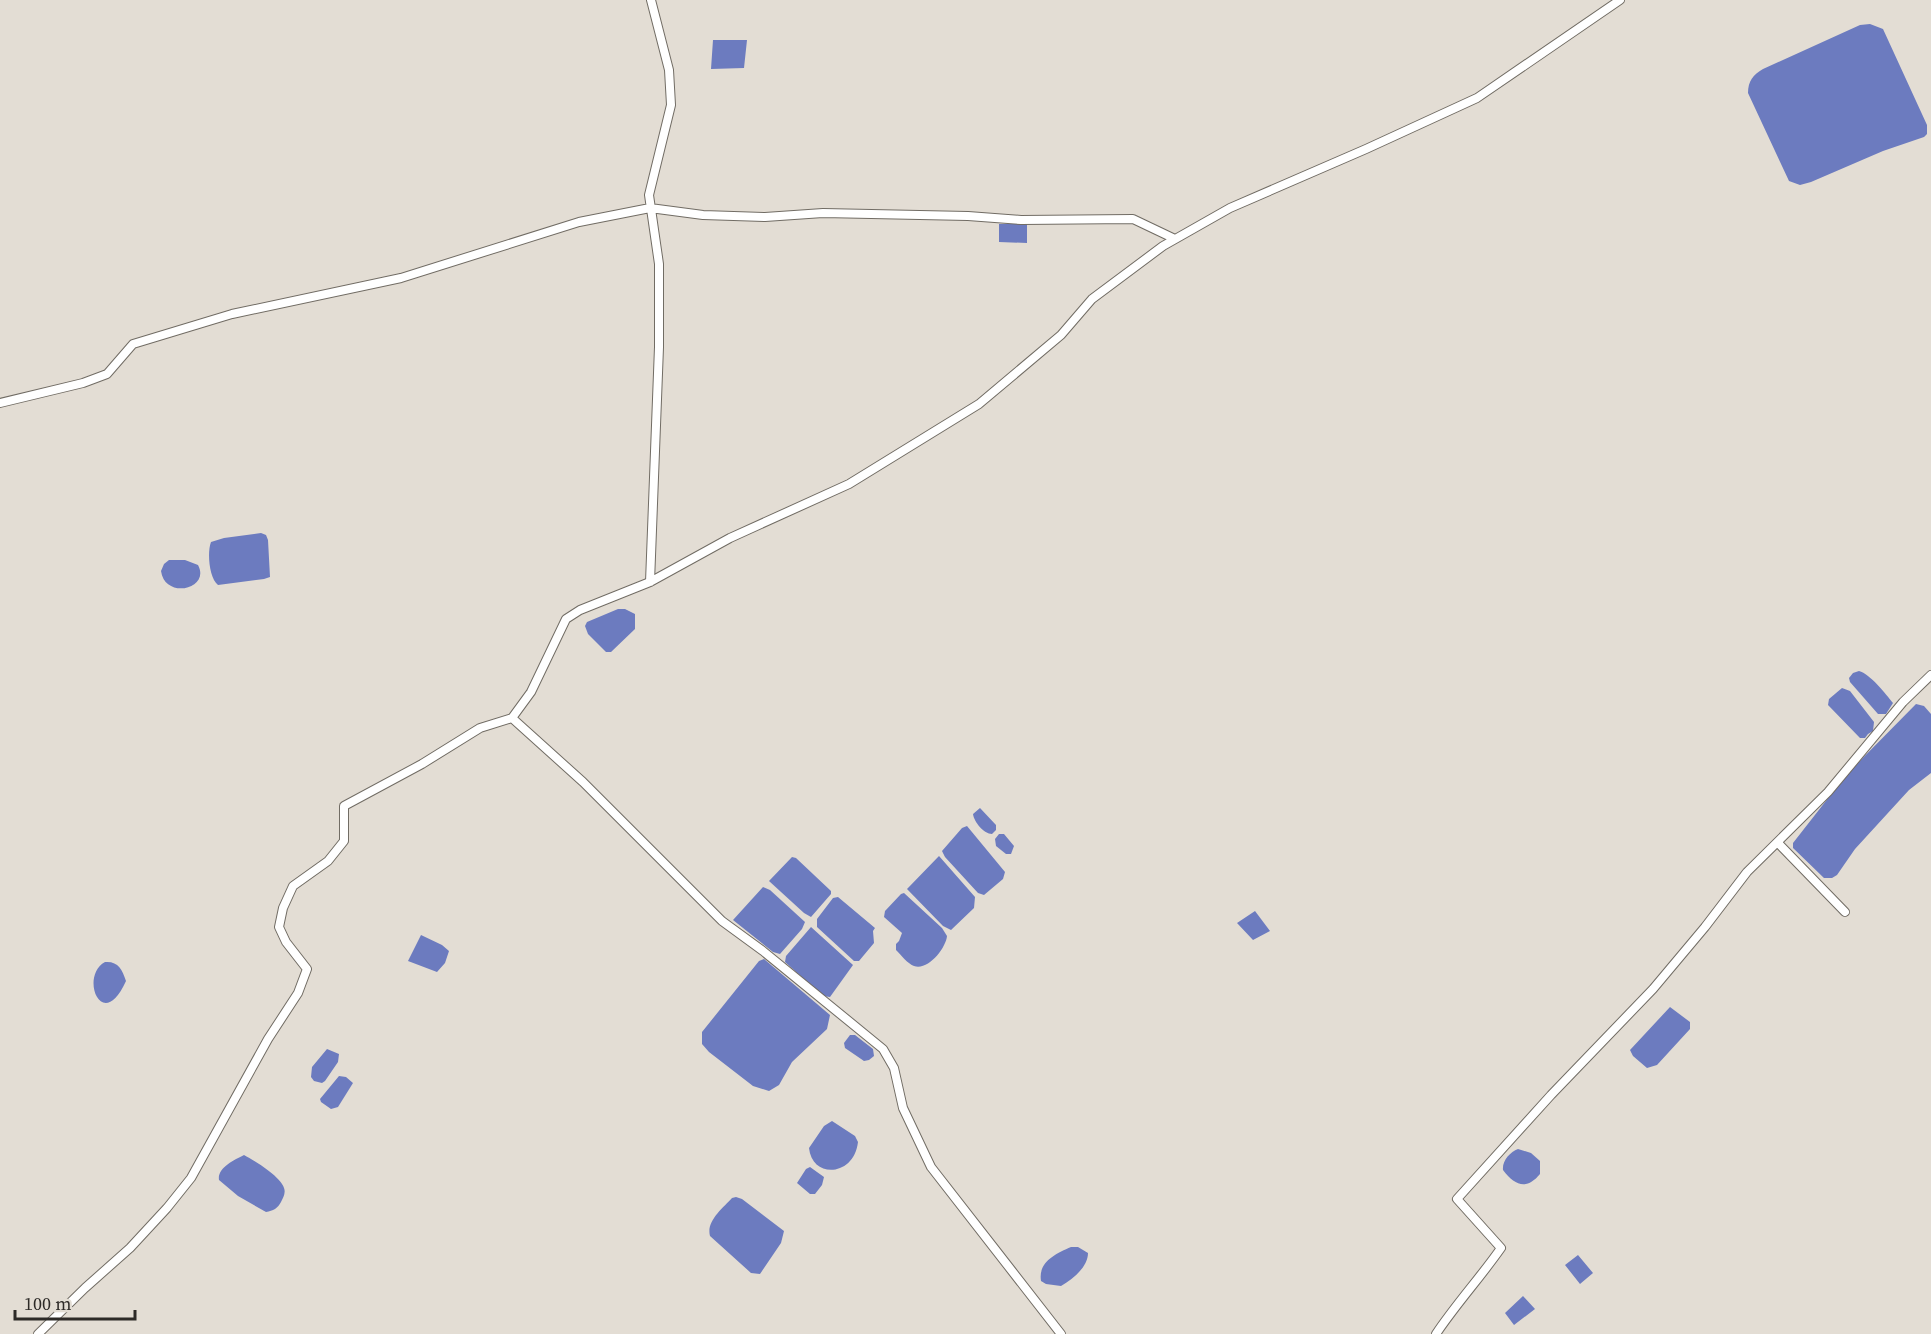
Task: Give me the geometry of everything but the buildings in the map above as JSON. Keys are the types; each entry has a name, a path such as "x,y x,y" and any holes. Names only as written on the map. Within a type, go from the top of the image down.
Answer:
{"street":[{"path":"650,582 659,347 659,264 649,195 671,105 669,70 651,0"},
{"path":"38,1334 130,1248 191,1178 268,1039 298,993 307,969 286,942 279,927 283,908 293,886 328,861 344,840 344,806 422,765 480,728 512,717 531,692 566,620 580,610 650,582 730,538 849,483 979,404 1061,335 1092,299 1175,239 1230,208 1477,98 1620,0"},
{"path":"0,403 83,383 107,374 133,344 232,314 401,278 579,222 650,208 703,215 765,217 823,213 968,216 1021,220 1133,219 1175,239"},
{"path":"1436,1334 1501,1248 1458,1199 1551,1095 1653,990 1706,927 1747,873 1828,792 1904,702 1931,675"},
{"path":"512,717 583,782 722,921 763,951 883,1048 894,1068 903,1108 931,1167 1061,1334"},
{"path":"1778,843 1845,912"}],"water":[{"path":"1870,24 1883,29 1927,125 1927,134 1811,182 1800,185 1789,181 1748,93 1750,82 1763,69 1860,25"},
{"path":"713,40 747,40 744,68 711,69"},
{"path":"999,224 1027,224 1027,243 999,242"},
{"path":"261,533 266,535 268,540 270,577 218,585 210,565 211,542"},
{"path":"169,560 185,560 198,565 200,573 198,580 186,588 170,586 164,580 161,571"},
{"path":"618,609 625,609 635,614 635,629 611,652 606,652 588,634 585,626 587,622"},
{"path":"1859,671 1873,680 1893,703 1886,714 1878,714 1850,682 1849,678 1853,673"},
{"path":"1842,688 1850,691 1874,722 1873,731 1865,738 1860,738 1828,705 1829,699"},
{"path":"1916,704 1924,706 1931,714 1931,773 1909,790 1855,849 1837,875 1824,878 1793,848 1793,843 1847,774"},
{"path":"980,808 996,825 996,830 992,834 983,830 975,820 973,814"},
{"path":"967,826 1005,872 1003,879 984,895 978,893 942,851 962,828"},
{"path":"999,834 1004,834 1014,846 1011,854 1006,854 996,846 995,839"},
{"path":"939,856 975,897 974,908 951,930 943,926 907,889"},
{"path":"792,857 796,858 831,891 831,894 811,917 769,881"},
{"path":"763,887 770,890 805,922 802,929 780,954 773,952 733,920"},
{"path":"904,893 942,928 947,936 935,957 919,967 909,963 896,950 896,944 902,933 884,917 885,911"},
{"path":"838,897 875,928 874,943 859,961 854,961 817,927 817,919 833,898"},
{"path":"1255,911 1270,931 1253,940 1237,923"},
{"path":"811,927 853,965 830,997 823,996 785,962 786,956"},
{"path":"421,935 449,951 445,963 437,972 408,961"},
{"path":"764,959 830,1015 827,1029 792,1062 779,1085 769,1091 753,1086 702,1044 702,1032 759,961"},
{"path":"105,962 119,967 126,981 117,996 109,1002 102,1002 97,997 94,988 97,969"},
{"path":"1670,1007 1690,1022 1690,1029 1657,1065 1647,1068 1633,1056 1630,1050"},
{"path":"850,1035 855,1035 873,1049 874,1056 864,1061 845,1048 844,1043"},
{"path":"327,1049 339,1054 338,1062 325,1081 322,1083 314,1081 311,1077 312,1067"},
{"path":"339,1076 346,1077 353,1083 338,1107 331,1109 320,1099"},
{"path":"832,1121 855,1136 858,1142 855,1154 849,1162 833,1170 817,1165 809,1148 824,1126"},
{"path":"1518,1149 1531,1153 1540,1161 1540,1174 1526,1184 1512,1180 1503,1170 1507,1157"},
{"path":"244,1155 267,1170 282,1184 285,1190 284,1195 277,1208 266,1212 238,1196 219,1180 223,1168"},
{"path":"810,1167 824,1177 822,1185 815,1194 810,1194 797,1183 806,1169"},
{"path":"732,1198 742,1199 784,1231 781,1243 760,1274 751,1273 710,1236 709,1230 713,1220"},
{"path":"1071,1247 1078,1247 1088,1253 1079,1272 1061,1286 1041,1281 1045,1264"},
{"path":"1578,1255 1593,1273 1580,1284 1565,1265"},
{"path":"1523,1296 1535,1309 1514,1325 1505,1313"}]}
